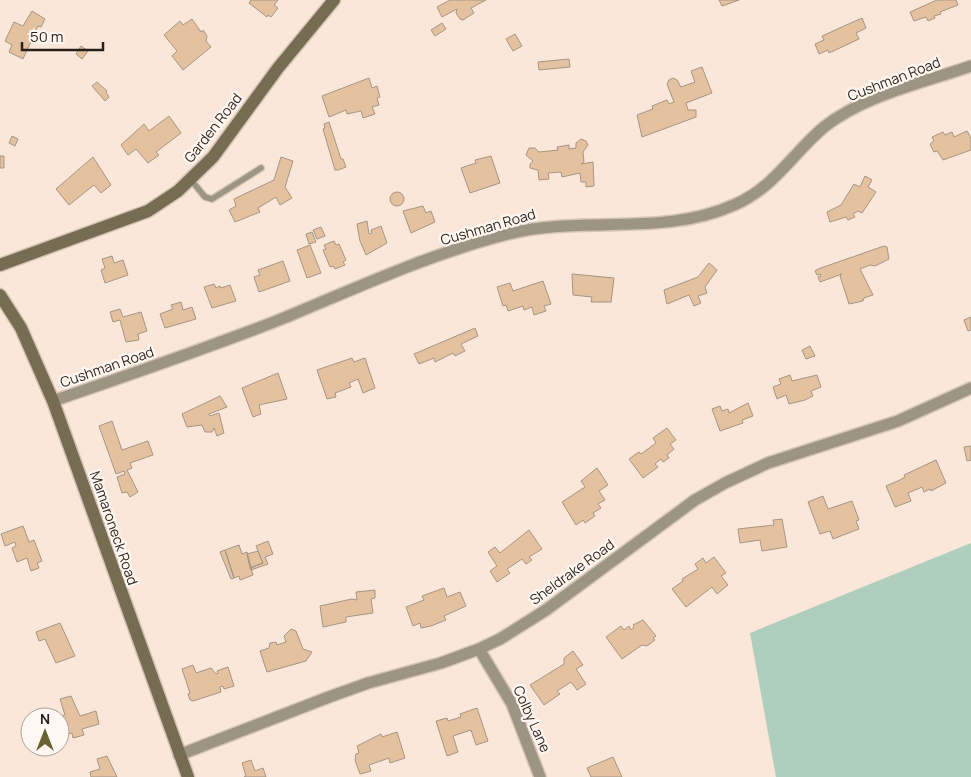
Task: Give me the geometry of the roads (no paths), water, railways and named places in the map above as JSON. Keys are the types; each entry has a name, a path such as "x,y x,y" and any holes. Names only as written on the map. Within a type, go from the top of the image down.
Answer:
{"street":[{"name":"Garden Road","path":"0,265 148,212 178,192 212,157 278,68 334,0"},
{"name":"Cushman Road","path":"53,401 205,349 366,284 506,234 549,226 660,223 713,213 736,205 758,192 785,169 825,127 863,104 971,66"},
{"name":"Mamaroneck Road","path":"0,295 29,343 53,401 188,777"},
{"name":"Sheldrake Road","path":"179,755 328,697 368,683 441,663 479,649 500,639 546,610 694,500 724,483 768,462 898,421 971,388"},
{"name":"Colby Lane","path":"479,649 512,704 540,777"}],"lane":[{"path":"191,180 205,197 212,200 261,168"}]}
